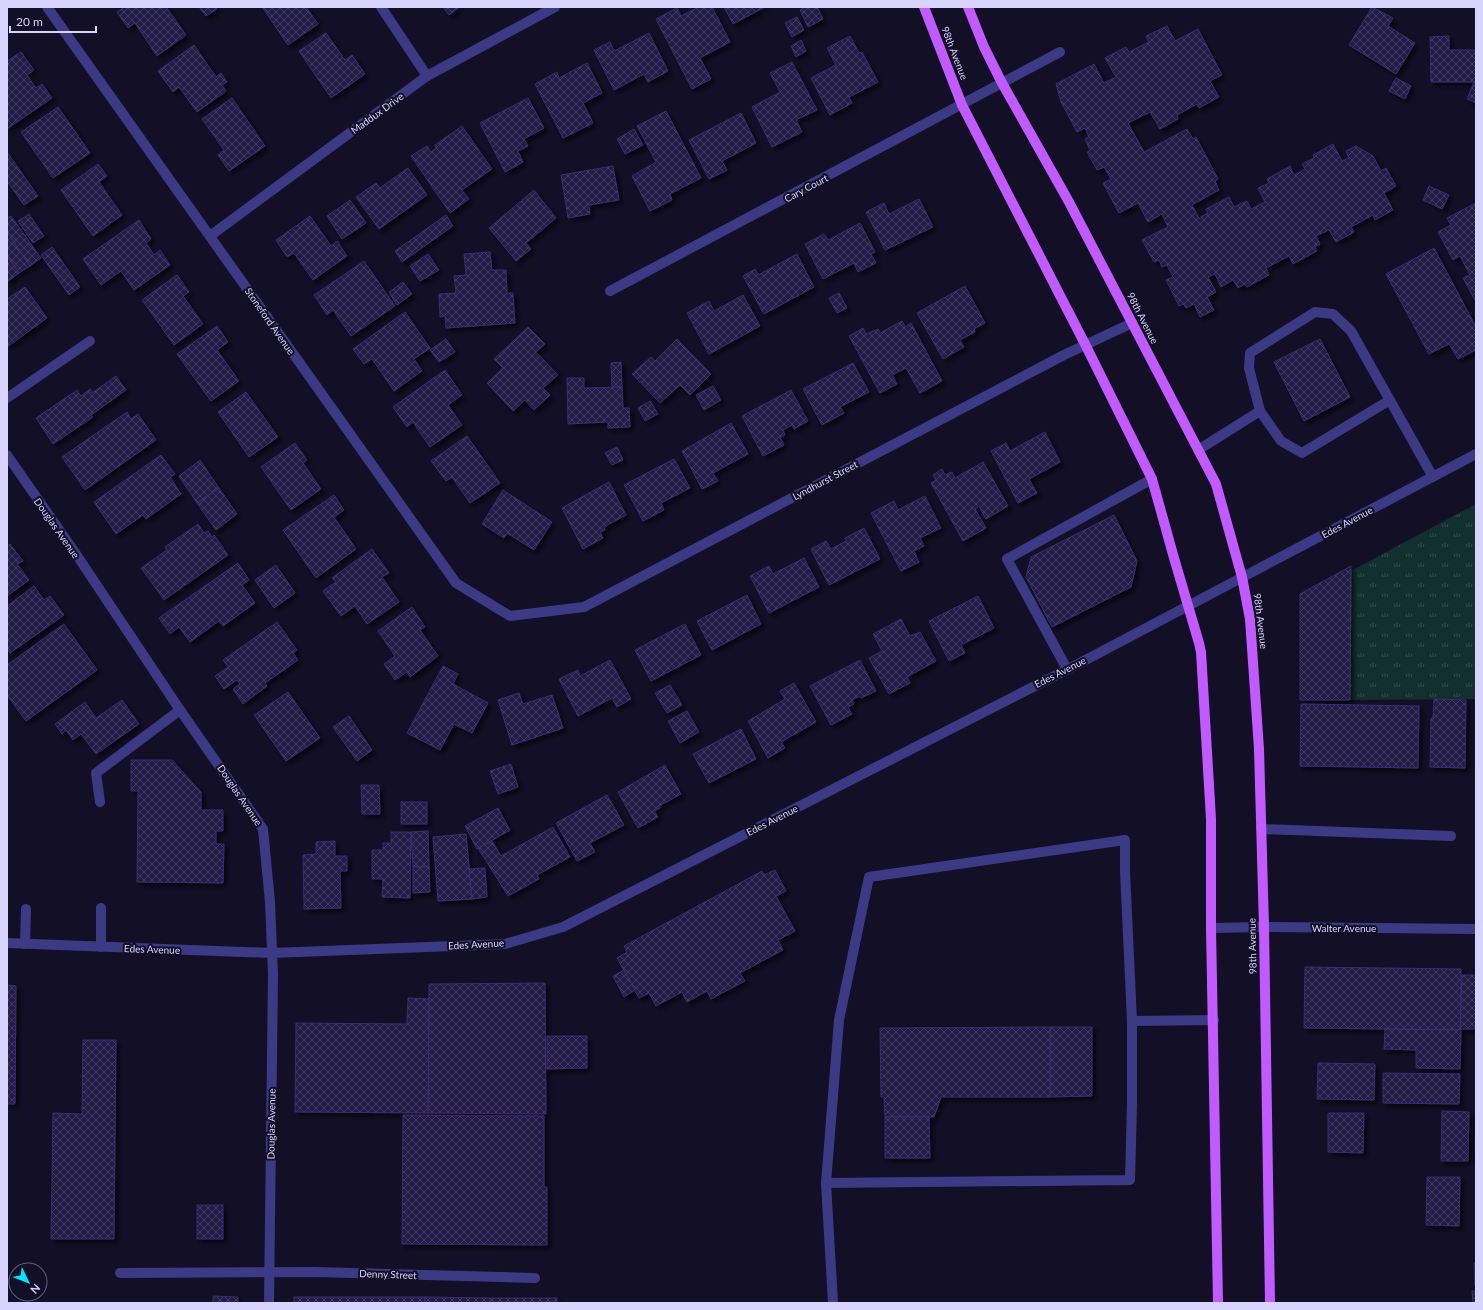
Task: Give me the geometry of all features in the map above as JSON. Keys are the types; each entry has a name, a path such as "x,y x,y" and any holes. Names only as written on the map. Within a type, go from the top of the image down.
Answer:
{"main road":[{"name":"98th Avenue","path":"924,7 962,105 1085,344 1152,479 1201,652 1211,819 1211,928 1214,1020 1218,1303"},
{"name":"98th Avenue","path":"968,7 984,47 1002,83 1068,202 1216,484 1242,577 1250,619 1259,749 1264,927 1270,1303"}],"street":[{"name":"Stoneford Avenue","path":"47,7 456,583 510,616"},
{"path":"381,7 427,76"},
{"name":"Maddux Drive","path":"210,236 427,76 555,7"},
{"name":"Cary Court","path":"610,291 1060,52"},
{"path":"1390,400 1302,452 1281,441 1260,411 1249,368 1250,353 1315,312 1333,314 1351,331 1390,400 1433,477"},
{"name":"Lyndhurst Street","path":"510,616 584,607 1085,344 1132,323"},
{"path":"7,398 90,341"},
{"path":"1198,450 1260,411"},
{"name":"Edes Avenue","path":"7,943 272,953 505,944 562,927 1067,669 1476,454"},
{"name":"Douglas Avenue","path":"7,455 76,554 180,710 263,829 270,902 273,982 269,1303"},
{"path":"1067,669 1007,559 1152,479"},
{"path":"100,802 96,773 180,710"},
{"path":"1261,829 1452,836"},
{"path":"826,1183 1130,1180 1132,1021 1125,840 869,877 839,1020 826,1183 833,1303"},
{"path":"101,908 102,947"},
{"path":"25,944 26,909"},
{"name":"Walter Avenue","path":"1211,928 1476,929"},
{"path":"1132,1021 1214,1020"},
{"name":"Denny Street","path":"120,1273 315,1272 535,1278"}],"green space":[{"path":"1476,504 1476,699 1350,700 1351,571"}],"building":[{"path":"124,7 166,7 186,35 157,56 135,23 128,28 117,12"},
{"path":"199,7 215,7 217,9 206,16"},
{"path":"262,7 306,7 318,24 288,45"},
{"path":"443,7 460,7 449,15"},
{"path":"699,7 712,7 730,42 700,58 711,79 692,89 656,19 677,8 681,16"},
{"path":"724,7 765,7 733,24"},
{"path":"805,7 817,7 823,19 808,27 800,10"},
{"path":"1372,7 1393,18 1388,26 1415,43 1396,74 1349,45"},
{"path":"797,17 804,30 792,37 785,23"},
{"path":"1167,26 1175,41 1198,29 1222,75 1210,81 1219,97 1199,108 1197,104 1177,115 1178,119 1160,129 1150,112 1128,123 1144,152 1187,129 1193,139 1196,137 1218,179 1215,181 1219,190 1192,205 1199,218 1208,213 1206,209 1229,197 1234,207 1247,201 1251,209 1265,202 1258,188 1269,183 1267,179 1290,166 1294,175 1305,169 1302,164 1314,158 1313,155 1333,144 1342,161 1349,158 1346,151 1356,146 1373,156 1381,171 1386,168 1396,186 1384,193 1393,210 1375,220 1373,215 1351,227 1354,232 1336,242 1329,230 1316,236 1320,244 1315,247 1317,251 1293,264 1289,256 1266,268 1269,275 1247,287 1245,284 1238,288 1233,280 1221,287 1215,274 1208,277 1216,292 1207,297 1214,310 1200,317 1194,304 1186,308 1184,304 1179,306 1166,280 1173,277 1167,265 1162,267 1159,260 1154,262 1142,240 1168,227 1162,214 1148,222 1138,203 1119,213 1103,183 1111,179 1104,167 1097,170 1087,152 1090,150 1085,139 1089,137 1085,128 1077,132 1061,102 1056,84 1094,64 1104,83 1116,77 1105,58 1126,47 1129,52 1149,42 1146,36"},
{"path":"326,33 345,60 352,55 365,74 331,98 299,51"},
{"path":"649,33 668,71 648,82 644,74 614,90 594,50 610,42 614,51"},
{"path":"850,36 859,53 862,52 878,82 849,97 852,103 830,115 811,78 836,65 827,48"},
{"path":"1449,36 1449,50 1476,50 1476,82 1431,82 1430,37"},
{"path":"801,40 806,51 796,57 791,46"},
{"path":"194,45 216,77 221,73 227,82 222,85 226,91 197,112 179,87 173,92 158,71"},
{"path":"21,52 34,70 27,75 36,88 42,84 52,98 7,129 7,61"},
{"path":"792,62 817,110 796,120 802,132 772,147 752,107 780,92 770,73"},
{"path":"587,63 602,93 583,103 593,123 563,138 535,84 557,72 559,78"},
{"path":"1396,78 1411,86 1405,99 1389,91"},
{"path":"1474,82 1476,83 1476,103 1467,99"},
{"path":"232,98 265,146 229,171 218,155 224,150 202,119"},
{"path":"528,98 544,128 524,139 528,146 518,151 523,162 505,172 480,123"},
{"path":"58,107 90,153 53,178 21,132"},
{"path":"666,111 701,178 670,194 672,200 650,211 632,176 656,162 637,126"},
{"path":"741,113 756,143 722,161 727,170 709,179 689,140"},
{"path":"462,126 492,169 462,190 469,199 450,213 411,156 427,146 431,152 436,148 435,145"},
{"path":"634,129 643,145 625,154 617,139"},
{"path":"7,152 38,196 24,205 7,181"},
{"path":"98,164 107,176 99,182 122,215 93,236 61,190"},
{"path":"613,166 619,200 589,205 590,214 568,218 561,175"},
{"path":"408,168 427,195 379,229 356,197 376,183 380,188"},
{"path":"1429,186 1449,195 1442,209 1423,200"},
{"path":"534,190 556,218 526,243 531,249 516,261 489,228"},
{"path":"919,199 933,227 885,250 866,212 884,203 889,214"},
{"path":"350,200 366,223 342,239 327,216"},
{"path":"1476,203 1476,302 1463,278 1470,275 1460,256 1453,260 1438,232 1451,225 1447,218"},
{"path":"29,214 44,236 33,243 18,221"},
{"path":"446,215 453,226 402,262 395,251"},
{"path":"11,216 41,258 30,266 7,232 7,218"},
{"path":"310,216 331,246 337,241 347,256 313,280 294,253 287,257 276,240"},
{"path":"139,220 151,239 146,243 154,255 160,250 170,265 134,290 121,271 101,285 83,259"},
{"path":"860,223 875,252 871,254 876,263 858,272 854,263 823,279 805,244 824,234 828,240"},
{"path":"7,232 30,266 19,273 7,255"},
{"path":"52,247 80,287 69,295 41,255"},
{"path":"1434,248 1476,327 1476,350 1458,359 1449,344 1429,354 1386,274"},
{"path":"490,252 492,270 506,270 507,293 513,293 515,323 446,328 445,316 440,317 439,294 456,293 454,276 466,275 464,254"},
{"path":"428,254 439,270 420,281 410,266"},
{"path":"797,254 814,287 764,314 743,276 755,269 758,275"},
{"path":"7,255 19,273 7,282"},
{"path":"364,261 395,306 351,336 333,310 327,315 314,295"},
{"path":"177,275 189,292 183,296 203,324 174,345 142,300"},
{"path":"403,282 412,294 397,305 389,292"},
{"path":"965,286 985,323 974,329 975,332 960,340 964,347 943,359 917,313"},
{"path":"25,287 47,318 7,347 7,299"},
{"path":"839,293 847,308 837,313 829,298"},
{"path":"743,295 760,326 709,354 687,313 709,301 714,311"},
{"path":"405,312 430,348 414,359 422,371 394,391 372,359 364,364 353,349"},
{"path":"902,321 905,327 911,323 942,381 920,393 906,368 892,375 897,384 880,393 849,336 863,328 866,334 878,329 880,333"},
{"path":"217,326 228,342 217,350 239,381 211,401 177,354"},
{"path":"528,327 545,344 536,352 558,375 543,388 550,395 534,410 525,400 513,411 487,383 503,368 494,359"},
{"path":"446,339 455,352 439,362 430,350"},
{"path":"677,339 711,374 690,395 680,385 660,403 632,374 651,357 655,361"},
{"path":"1320,339 1350,397 1304,421 1274,362"},
{"path":"621,362 622,387 612,388 611,363"},
{"path":"853,363 869,392 840,407 844,413 822,425 803,389"},
{"path":"445,370 462,395 448,405 462,425 430,447 413,422 407,427 393,407"},
{"path":"116,376 126,390 91,415 93,417 53,444 36,418 77,390 81,396 90,389 92,393"},
{"path":"567,378 584,378 584,388 622,387 623,408 629,408 630,427 608,428 608,422 568,424"},
{"path":"713,386 721,400 704,410 696,395"},
{"path":"791,390 808,421 794,429 792,425 783,430 785,435 780,437 784,445 763,456 742,416"},
{"path":"246,392 278,437 249,457 218,412"},
{"path":"650,401 658,414 645,421 638,408"},
{"path":"127,412 131,419 138,414 156,440 85,490 62,457"},
{"path":"731,423 748,454 713,473 718,481 702,489 682,451"},
{"path":"1045,432 1060,462 1029,479 1037,493 1018,503 991,451 1006,443 1010,451"},
{"path":"467,436 500,483 470,503 452,477 446,481 431,461"},
{"path":"295,443 307,460 303,463 321,489 291,510 261,467"},
{"path":"617,447 623,460 612,465 605,453"},
{"path":"161,455 175,474 170,477 181,494 146,519 143,515 116,534 94,502"},
{"path":"674,459 690,488 661,503 664,510 643,521 624,485"},
{"path":"200,460 219,488 197,503 179,476"},
{"path":"983,462 1008,506 986,519 979,506 975,509 986,528 963,541 931,483 936,480 933,475 942,469 945,475 952,472 955,478"},
{"path":"609,482 626,515 604,527 605,530 600,532 603,538 583,549 562,508"},
{"path":"219,488 237,514 216,530 197,503"},
{"path":"503,490 552,522 534,550 507,533 504,538 482,524"},
{"path":"334,495 344,510 334,517 356,549 316,578 283,530"},
{"path":"925,496 941,528 920,538 924,546 914,551 919,562 901,571 871,513 894,501 898,510"},
{"path":"1114,515 1137,561 1131,587 1052,627 1026,577 1031,557"},
{"path":"198,524 204,533 208,531 212,537 214,535 228,555 164,600 141,568 167,550 165,547"},
{"path":"864,528 880,559 829,585 811,549 826,541 831,549 846,541 845,538"},
{"path":"10,544 23,561 17,564 29,580 7,596 7,546"},
{"path":"372,549 389,573 382,577 399,602 367,624 355,606 341,616 323,591 336,582 332,578"},
{"path":"804,558 819,587 769,613 750,576 769,566 773,574"},
{"path":"238,563 249,580 242,585 255,603 223,626 219,621 190,642 179,627 170,634 159,618"},
{"path":"276,565 295,593 274,608 255,580"},
{"path":"1351,566 1350,700 1300,700 1300,594"},
{"path":"34,586 44,600 50,596 64,615 10,653 7,649 7,606"},
{"path":"747,595 761,624 712,650 697,621"},
{"path":"978,596 994,628 961,645 965,653 949,661 929,621"},
{"path":"412,607 425,627 420,630 438,656 410,677 407,672 395,680 384,664 395,656 378,631"},
{"path":"901,619 910,636 920,632 936,661 907,677 910,683 889,694 869,658 882,651 873,634"},
{"path":"277,622 297,650 293,653 298,660 265,683 267,686 243,704 233,689 240,684 237,680 224,689 215,676 228,667 223,660"},
{"path":"64,624 97,670 26,721 7,695 7,665"},
{"path":"685,624 701,655 651,681 635,650"},
{"path":"610,660 631,699 617,707 612,698 578,716 559,679 578,670 580,676"},
{"path":"860,660 876,691 861,698 860,696 852,700 854,704 848,707 852,714 831,725 810,686"},
{"path":"443,666 458,674 453,684 488,703 472,733 454,724 440,750 407,733"},
{"path":"794,683 816,722 781,742 785,748 768,758 748,721 785,699 780,691"},
{"path":"670,685 682,705 667,713 655,693"},
{"path":"288,692 320,738 286,761 254,715"},
{"path":"519,693 523,704 552,695 563,728 512,745 498,700"},
{"path":"1434,699 1466,700 1465,768 1430,767 1431,718 1433,718"},
{"path":"122,700 139,724 96,754 81,734 73,740 66,730 62,734 55,724 85,702 96,718"},
{"path":"1301,704 1419,706 1418,768 1300,766"},
{"path":"687,711 699,732 680,743 668,721"},
{"path":"349,716 372,750 357,761 333,727"},
{"path":"741,729 756,759 709,783 693,754"},
{"path":"131,760 172,760 201,792 201,810 223,810 223,831 216,831 216,844 224,844 223,883 137,882 138,791 131,791"},
{"path":"511,764 518,787 498,794 490,771"},
{"path":"665,765 681,794 659,806 660,808 654,811 658,817 638,828 618,792"},
{"path":"361,785 379,785 380,814 362,814"},
{"path":"607,795 624,825 590,843 595,852 577,861 556,823"},
{"path":"401,802 427,802 427,824 401,824"},
{"path":"498,808 510,830 477,849 465,826"},
{"path":"553,827 570,857 537,875 539,879 508,896 478,848 492,841 501,856"},
{"path":"428,831 429,867 413,867 411,832"},
{"path":"391,832 411,832 410,898 382,897 383,879 372,879 372,850 383,850 383,843 391,843"},
{"path":"466,834 472,899 438,901 433,837"},
{"path":"335,841 335,856 347,856 347,871 340,871 341,908 304,909 303,855 316,854 316,842"},
{"path":"413,867 429,867 430,892 413,893"},
{"path":"485,868 487,897 472,899 469,869"},
{"path":"775,870 786,891 776,896 795,931 778,940 783,950 740,973 745,981 711,999 707,991 687,1002 682,992 656,1006 649,993 639,998 617,958 627,952 624,946 762,871 764,875"},
{"path":"1305,967 1461,969 1461,1030 1304,1028"},
{"path":"624,970 635,990 624,997 613,976"},
{"path":"1462,975 1476,975 1476,1029 1460,1029"},
{"path":"545,983 546,1114 428,1113 429,984"},
{"path":"7,985 16,986 15,1104 7,1104"},
{"path":"408,998 429,999 428,1113 295,1112 296,1023 407,1024"},
{"path":"1050,1027 1092,1027 1092,1096 1050,1097"},
{"path":"1050,1027 1050,1097 941,1097 934,1117 885,1117 884,1097 881,1097 880,1028"},
{"path":"1385,1029 1461,1030 1460,1069 1416,1068 1416,1050 1384,1049"},
{"path":"547,1036 587,1036 587,1068 547,1069"},
{"path":"83,1040 116,1040 114,1239 51,1239 53,1113 82,1114"},
{"path":"1318,1063 1375,1064 1374,1100 1317,1099"},
{"path":"1383,1073 1460,1074 1459,1104 1383,1103"},
{"path":"1442,1111 1469,1112 1468,1161 1441,1161"},
{"path":"1328,1113 1364,1113 1363,1153 1328,1152"},
{"path":"403,1115 544,1116 544,1187 547,1187 547,1245 402,1244"},
{"path":"885,1117 929,1117 930,1158 885,1158"},
{"path":"1427,1177 1460,1177 1459,1226 1426,1225"},
{"path":"197,1205 223,1205 223,1239 197,1239"},
{"path":"1474,1263 1476,1263 1476,1286 1475,1286"},
{"path":"1472,1291 1476,1291 1476,1303 1473,1303"},
{"path":"213,1296 238,1297 238,1303 213,1303"},
{"path":"294,1297 425,1297 425,1303 294,1303"},
{"path":"425,1297 490,1298 490,1303 425,1303"},
{"path":"490,1298 557,1298 557,1303 490,1303"}]}
